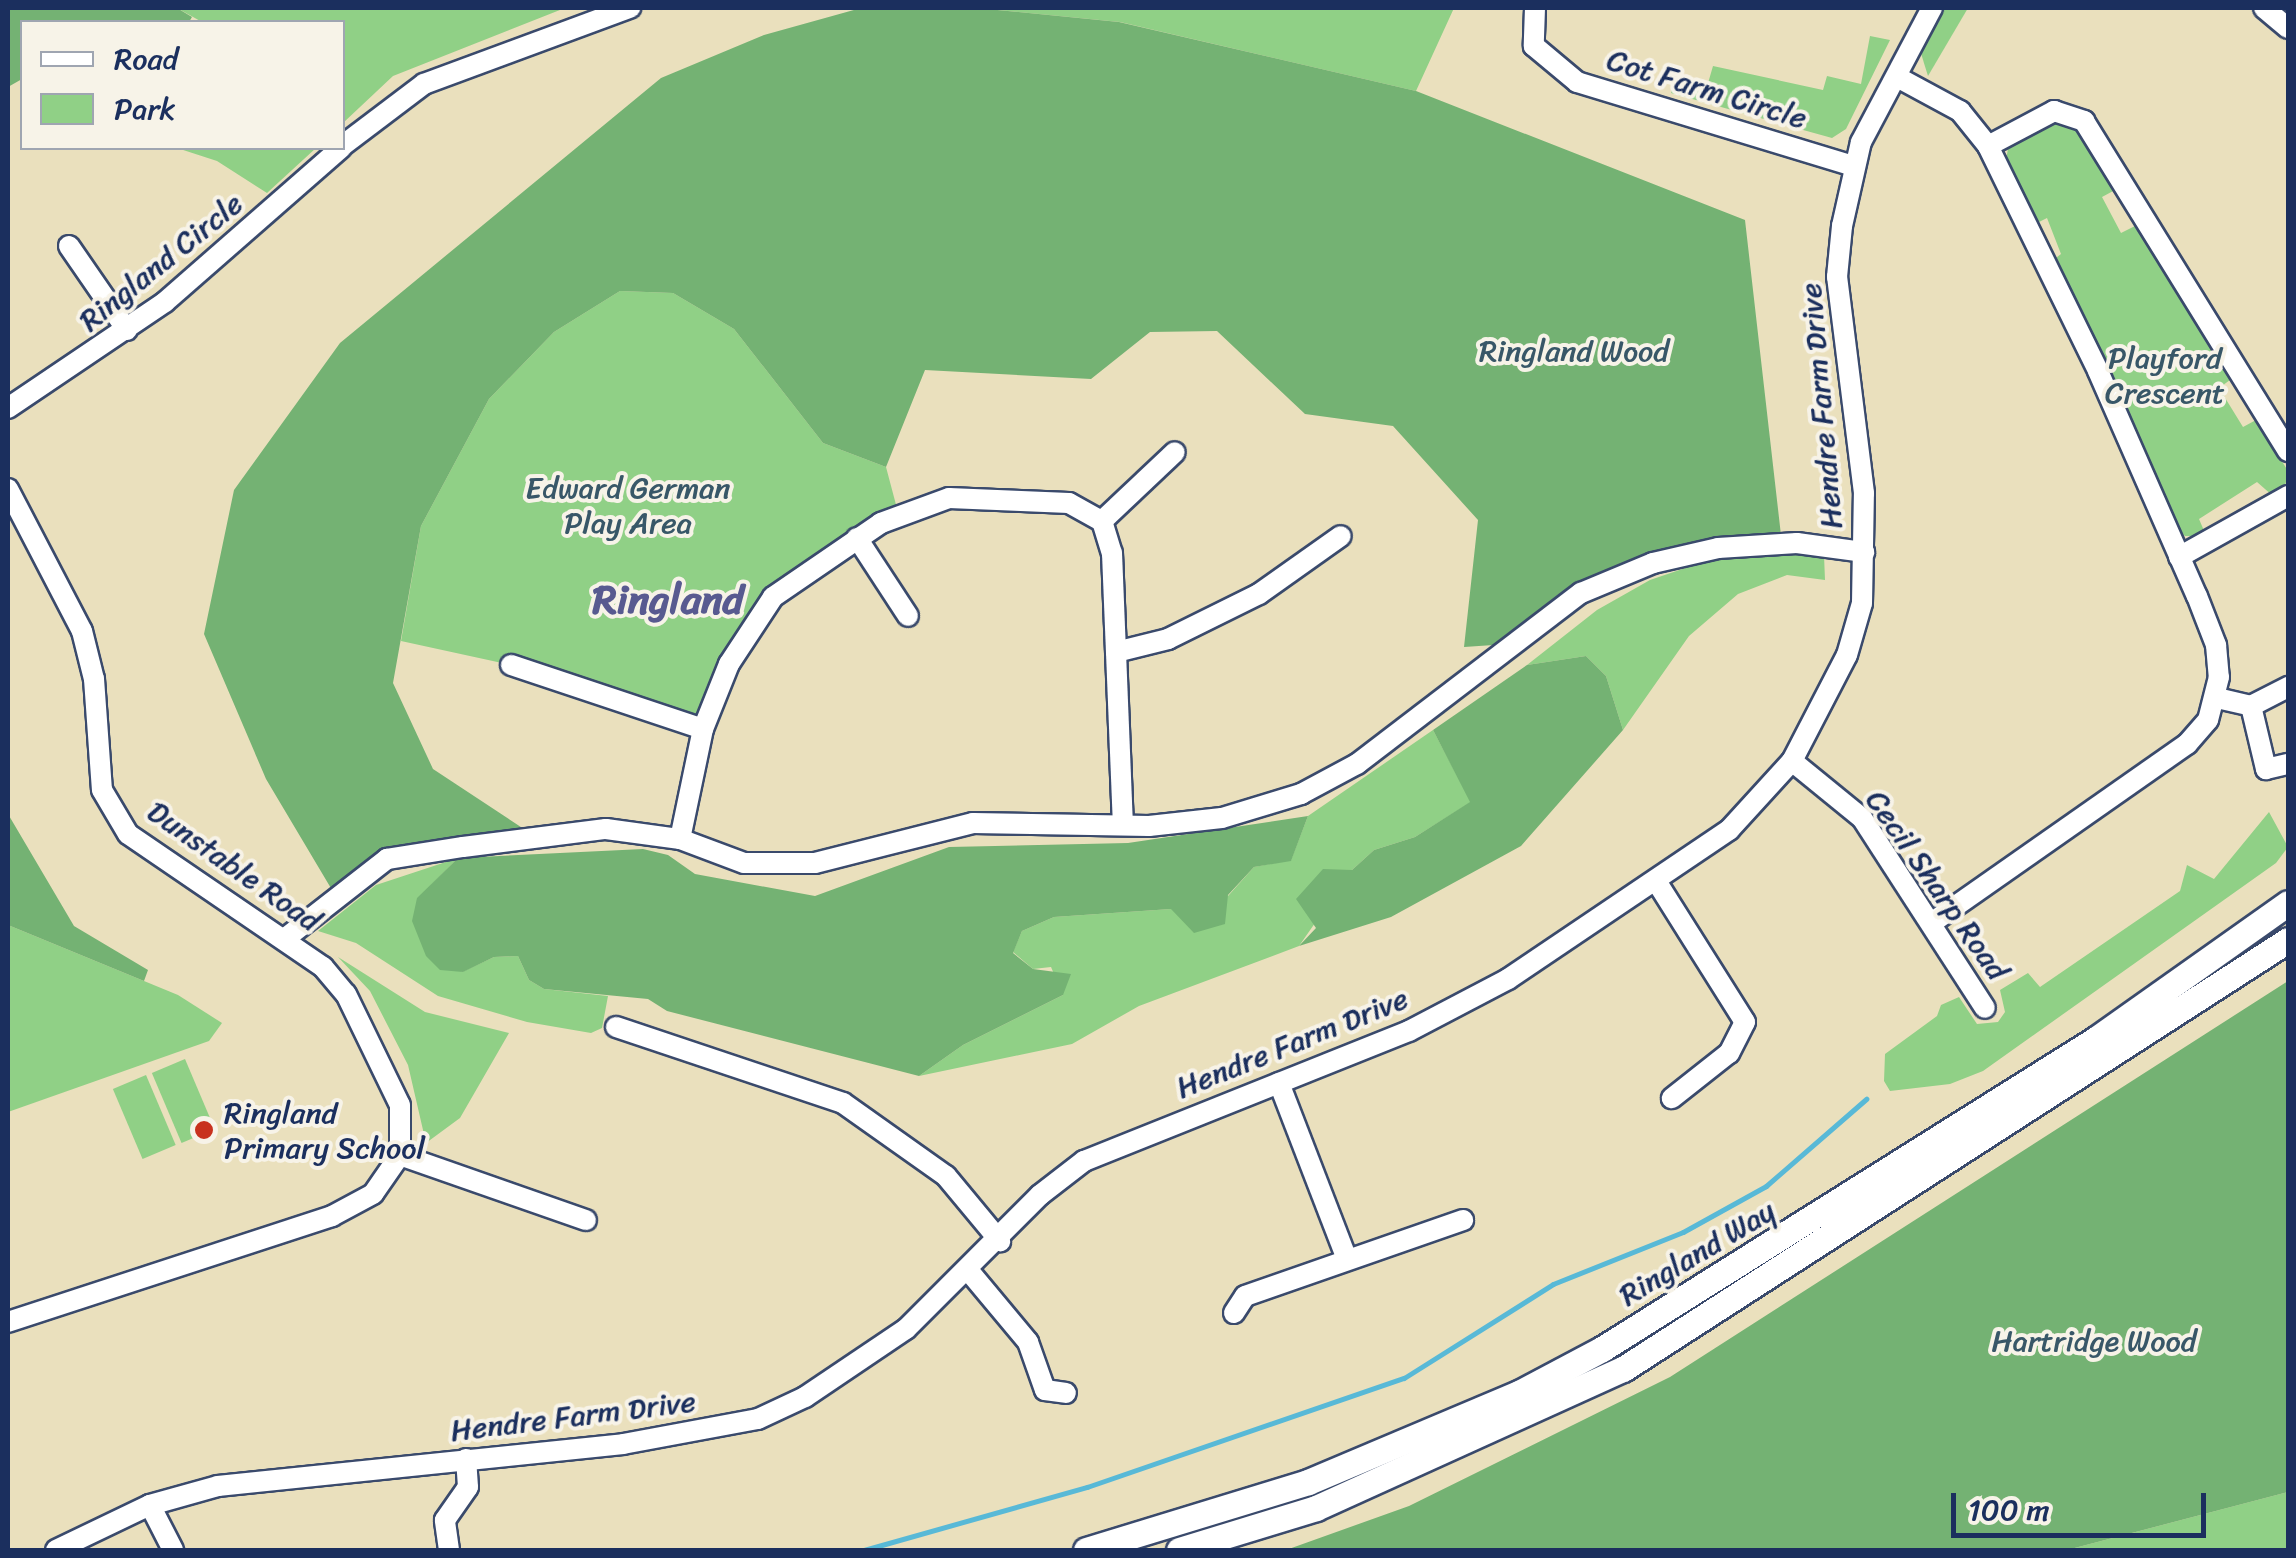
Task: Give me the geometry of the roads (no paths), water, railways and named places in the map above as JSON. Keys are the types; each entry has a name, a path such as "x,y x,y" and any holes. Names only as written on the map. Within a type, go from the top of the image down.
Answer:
{"main road":[{"name":"Ringland Way","path":"1086,1550 1308,1482 1520,1393 1602,1349 2096,1039 2288,903"},
{"name":"Ringland Way","path":"1178,1550 1334,1501 1623,1369 2288,940"}],"street":[{"name":"Ringland Circle","path":"345,145 424,84 630,8"},
{"name":"Cot Farm Circle","path":"1535,8 1534,46 1576,82 1853,166"},
{"name":"Hendre Farm Drive","path":"56,1550 150,1505 268,1479 623,1444 758,1418 861,1362 1000,1241 1040,1195 1084,1161 1442,1014 1658,884 1729,830 1792,761 1847,656 1862,604 1864,552 1836,277 1853,166 1932,8"},
{"path":"1897,77 1960,112 1988,146 2098,370 2216,645 2217,698 2187,744 1931,922"},
{"path":"1988,146 2054,112 2084,120 2288,450"},
{"name":"Ringland Circle","path":"8,408 128,330 247,235 339,150"},
{"path":"68,246 128,330"},
{"path":"1102,521 1175,452"},
{"name":"Dunstable Road","path":"8,489 82,631 94,679 102,790 128,834 287,937 346,994 400,1105 400,1155"},
{"path":"2179,556 2288,496"},
{"path":"680,839 703,729 729,664 773,597 857,538 949,498 1069,503 1102,521 1112,553 1123,825"},
{"path":"1116,652 1168,639 1259,594 1341,536"},
{"path":"857,538 908,616"},
{"path":"287,937 387,859 606,829 680,839 744,864 815,864 973,822 1123,825 1222,818 1302,794 1384,745 1581,593 1653,563 1718,548 1782,544 1864,552"},
{"path":"511,664 703,729"},
{"path":"2217,698 2251,706 2288,687"},
{"path":"2251,706 2266,769 2288,764"},
{"name":"Cecil Sharp Road","path":"1792,761 1862,818 1985,1008"},
{"path":"1658,884 1745,1022 1730,1053 1672,1098"},
{"path":"616,1027 843,1103 946,1176 1000,1241"},
{"path":"1278,1083 1346,1257"},
{"path":"8,1322 332,1216 374,1194 400,1155 586,1220"},
{"path":"1234,1312 1246,1296 1346,1257 1462,1220"},
{"path":"968,1270 1018,1327 1045,1390 1066,1393"},
{"path":"449,1550 445,1520 468,1487 466,1460"},
{"path":"150,1505 173,1550"}],"waterway":[{"path":"864,1550 1087,1487 1404,1378 1553,1284 1683,1232 1766,1186 1866,1099"}],"place":[{"name":"Ringland Primary School","path":"204,1130"}],"district":[{"name":"Ringland","path":"668,600"}],"park label":[{"name":"Ringland Wood","path":"1574,351"},
{"name":"Playford Crescent","path":"2165,375"},
{"name":"Edward German Play Area","path":"628,505"},
{"name":"Hartridge Wood","path":"2094,1341"}]}
